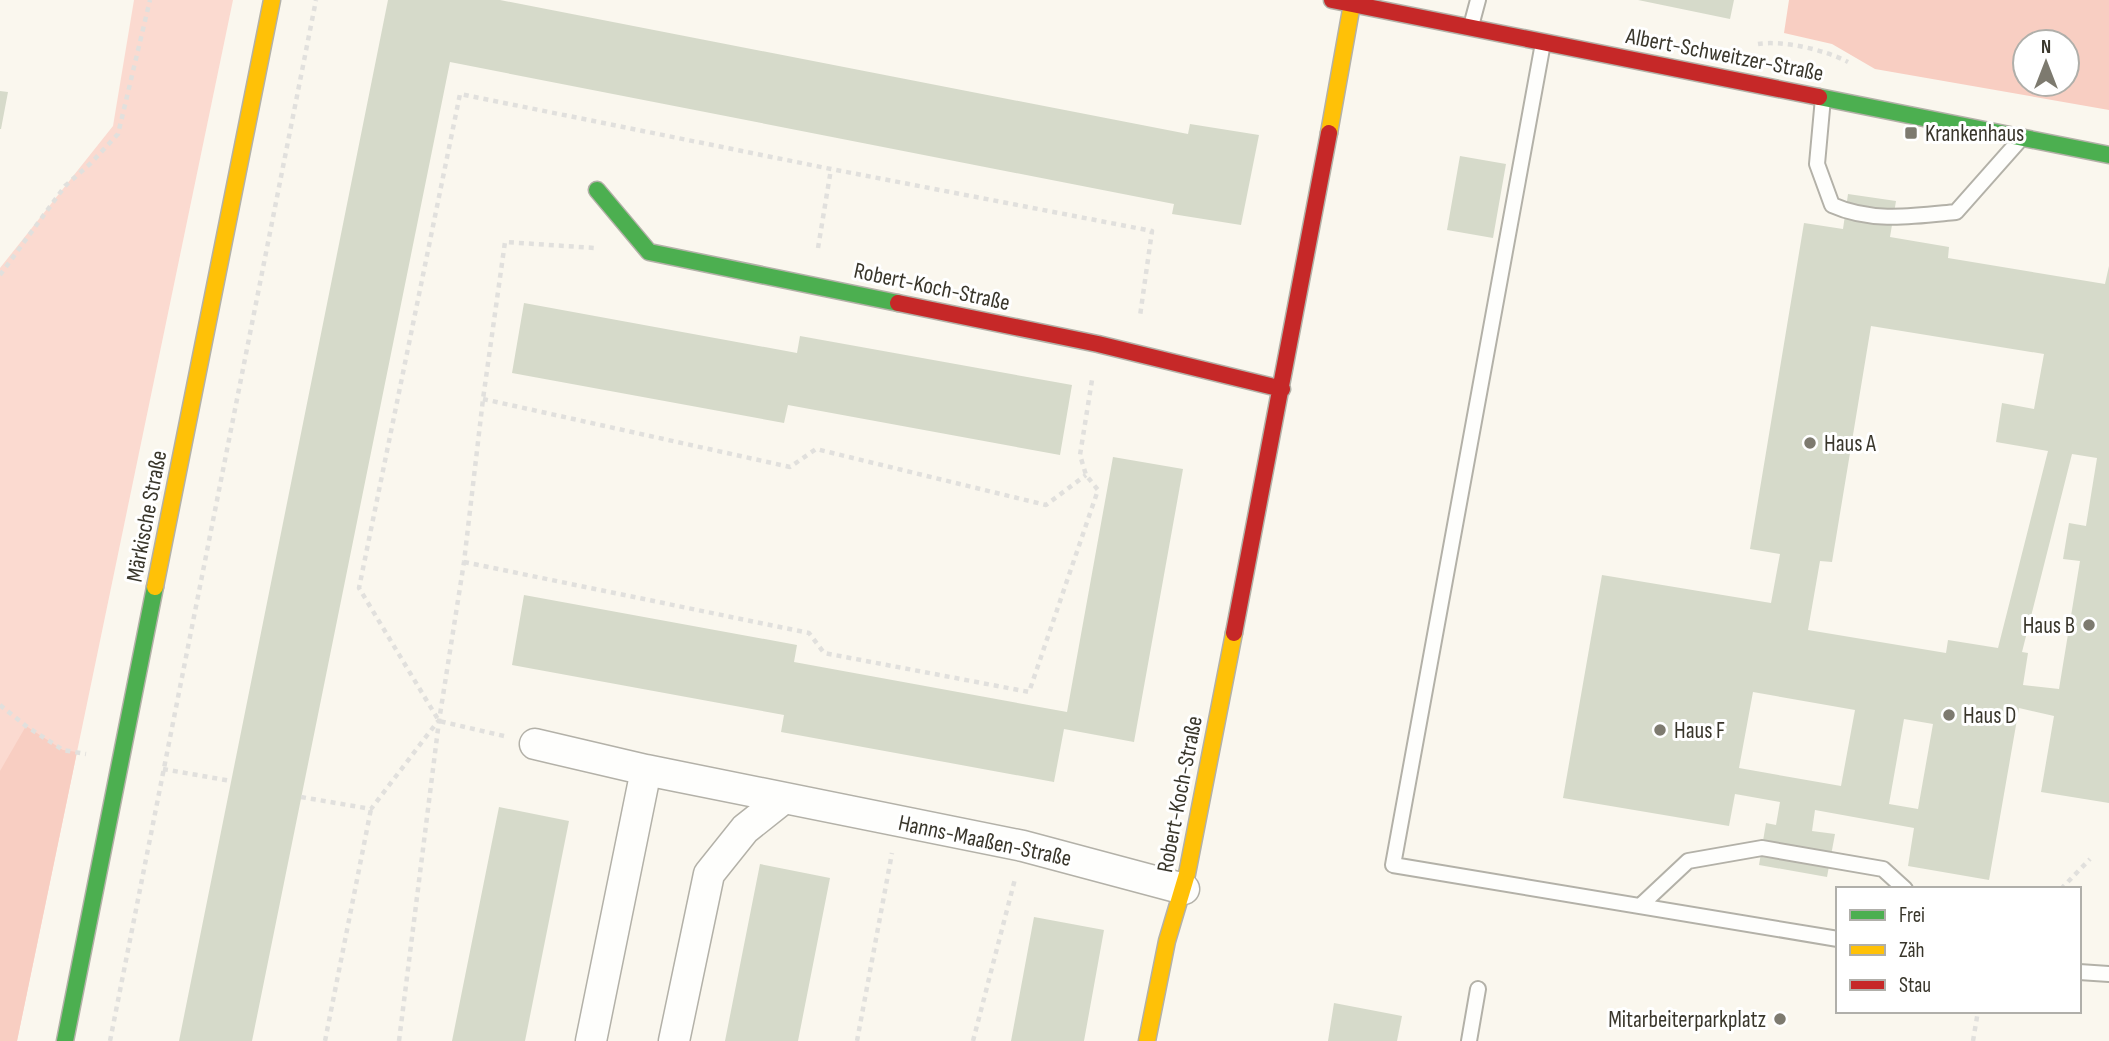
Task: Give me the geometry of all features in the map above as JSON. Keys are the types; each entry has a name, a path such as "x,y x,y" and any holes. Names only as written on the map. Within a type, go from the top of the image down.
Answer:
{"street":[{"name":"Märkische Straße","path":"65,1041 272,0"},
{"name":"Albert-Schweitzer-Straße","path":"1332,0 2109,155"},
{"name":"Robert-Koch-Straße","path":"1147,1041 1167,941 1184,889 1282,389 1352,4"},
{"name":"Robert-Koch-Straße","path":"597,190 649,251 1098,344 1282,389"},
{"name":"Hanns-Maaßen-Straße","path":"535,744 646,771 1023,846 1184,889"},
{"path":"591,1041 646,771"},
{"path":"674,1041 709,874 745,830 784,798"}],"lane":[{"path":"1471,27 1478,0"},
{"path":"1544,41 1394,865 1836,939"},
{"path":"1823,97 1816,164 1832,205 1846,211 1893,218 1956,212 2022,137"},
{"path":"1640,906 1688,861 1762,848 1883,869 1903,887"},
{"path":"2081,972 2109,975"},
{"path":"1468,1041 1478,989"}],"path":[{"path":"0,275 65,186 118,134 150,0"},
{"path":"110,1041 316,0"},
{"path":"812,285 831,169"},
{"path":"399,1041 439,721 464,562 505,242 597,248"},
{"path":"464,562 808,633 824,653 1029,692 1098,490 1086,475 1080,455 1098,344"},
{"path":"483,399 790,467 816,449 1046,505 1086,475"},
{"path":"439,721 535,744"},
{"path":"326,1041 371,808 439,721"},
{"path":"301,797 371,808"},
{"path":"857,1041 898,821"},
{"path":"973,1041 1023,846"},
{"path":"2063,887 2090,859"},
{"path":"1973,1041 1978,1013"}],"shaded area":[{"path":"134,0 233,0 17,1041 0,1041 0,268 113,126"},
{"path":"1789,0 2109,0 2109,110 2041,98 2081,98 2081,28 2011,28 2011,93 1875,69 1832,44 1784,33"},
{"path":"26,726 63,750 77,752 17,1041 0,1041 0,771"}],"building":[{"path":"388,0 500,0 1188,134 1190,124 1259,135 1241,225 1172,214 1174,204 450,62 252,1041 179,1041"},
{"path":"1638,0 1734,0 1730,19"},
{"path":"0,91 8,92 1,129 0,129"},
{"path":"1460,156 1506,164 1493,238 1447,230"},
{"path":"1848,194 1896,201 1890,237 1949,247 1948,258 2105,284 2109,266 2109,803 2041,792 2054,716 2019,708 1989,880 1908,866 1914,828 1815,810 1812,831 1835,834 1827,877 1759,865 1766,823 1776,825 1780,802 1735,794 1729,826 1563,798 1602,575 1771,603 1780,554 1750,549 1804,223 1843,229","holes":["1871,326 2044,354 2034,409 2002,403 1996,442 2048,451 1998,648 1948,640 1946,653 1808,630 1820,561 1832,562","2072,454 2097,458 2086,526 2069,523 2063,559 2080,561 2059,689 2023,685 2028,653 2022,652","1753,692 1855,710 1841,786 1739,768","1904,719 1933,724 1918,809 1889,804"]},
{"path":"524,303 797,353 800,336 1072,385 1060,455 788,405 784,423 512,373"},
{"path":"1113,457 1183,469 1134,742 1064,729 1054,782 781,732 784,715 512,665 524,595 797,645 794,662 1067,712"},
{"path":"499,807 569,821 525,1041 452,1041"},
{"path":"760,864 830,878 798,1041 725,1041"},
{"path":"1034,917 1104,930 1084,1041 1011,1041"},
{"path":"1334,1003 1402,1016 1397,1041 1328,1041"}],"traffic: fast":[{"path":"1819,97 2109,155"},
{"path":"597,190 649,252 898,303"},
{"path":"65,1041 155,587"}],"traffic: slow":[{"path":"155,587 272,0"},
{"path":"1329,133 1352,4"},
{"path":"1147,1041 1167,941 1187,874 1234,633"}],"traffic: jam":[{"path":"1332,0 1819,97"},
{"path":"1234,633 1329,133"},
{"path":"898,303 1098,344 1282,389"}],"place":[{"name":"Krankenhaus","path":"1911,133"},
{"name":"Haus A","path":"1810,443"},
{"name":"Haus B","path":"2089,625"},
{"name":"Haus D","path":"1949,715"},
{"name":"Haus F","path":"1660,730"},
{"name":"Mitarbeiterparkplatz","path":"1780,1019"}]}
